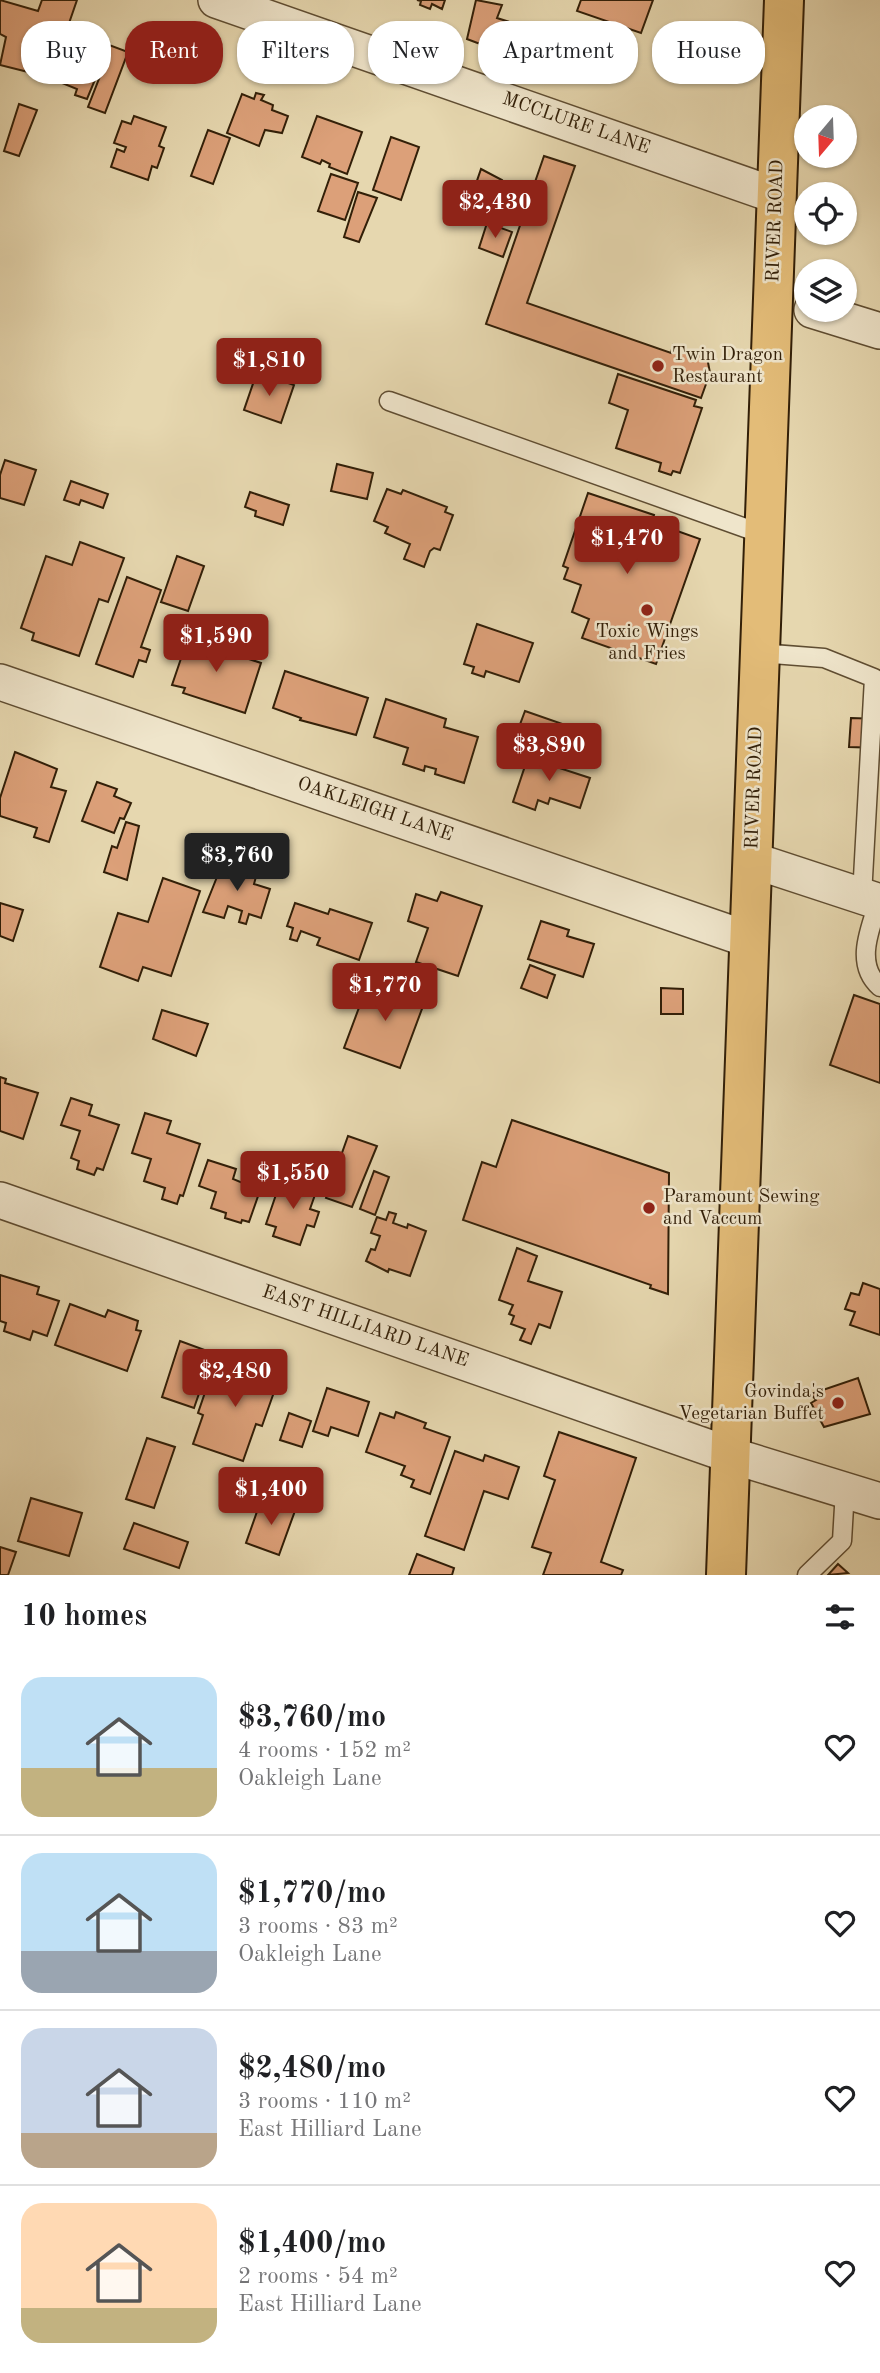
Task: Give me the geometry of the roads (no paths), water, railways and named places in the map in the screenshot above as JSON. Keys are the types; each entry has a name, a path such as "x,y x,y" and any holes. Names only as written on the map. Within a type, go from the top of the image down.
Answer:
{"main road":[{"name":"RIVER ROAD","path":"726,1575 765,535 790,303 777,196 784,0"}],"street":[{"name":"MCCLURE LANE","path":"216,0 777,196"},
{"path":"851,322 880,331"},
{"name":"OAKLEIGH LANE","path":"0,682 750,940"},
{"path":"752,860 874,900"},
{"name":"EAST HILLIARD LANE","path":"0,1200 730,1455 880,1501"}],"lane":[{"path":"389,401 765,535"},
{"path":"760,653 824,658 874,677 874,900 865,952 867,968 880,987"},
{"path":"807,1575 842,1541 845,1490"}],"place":[{"name":"Twin Dragon Restaurant","path":"658,366"},
{"name":"Toxic Wings and Fries","path":"647,610"},
{"name":"Paramount Sewing and Vaccum","path":"649,1208"},
{"name":"Govinda's Vegetarian Buffet","path":"838,1403"}]}
